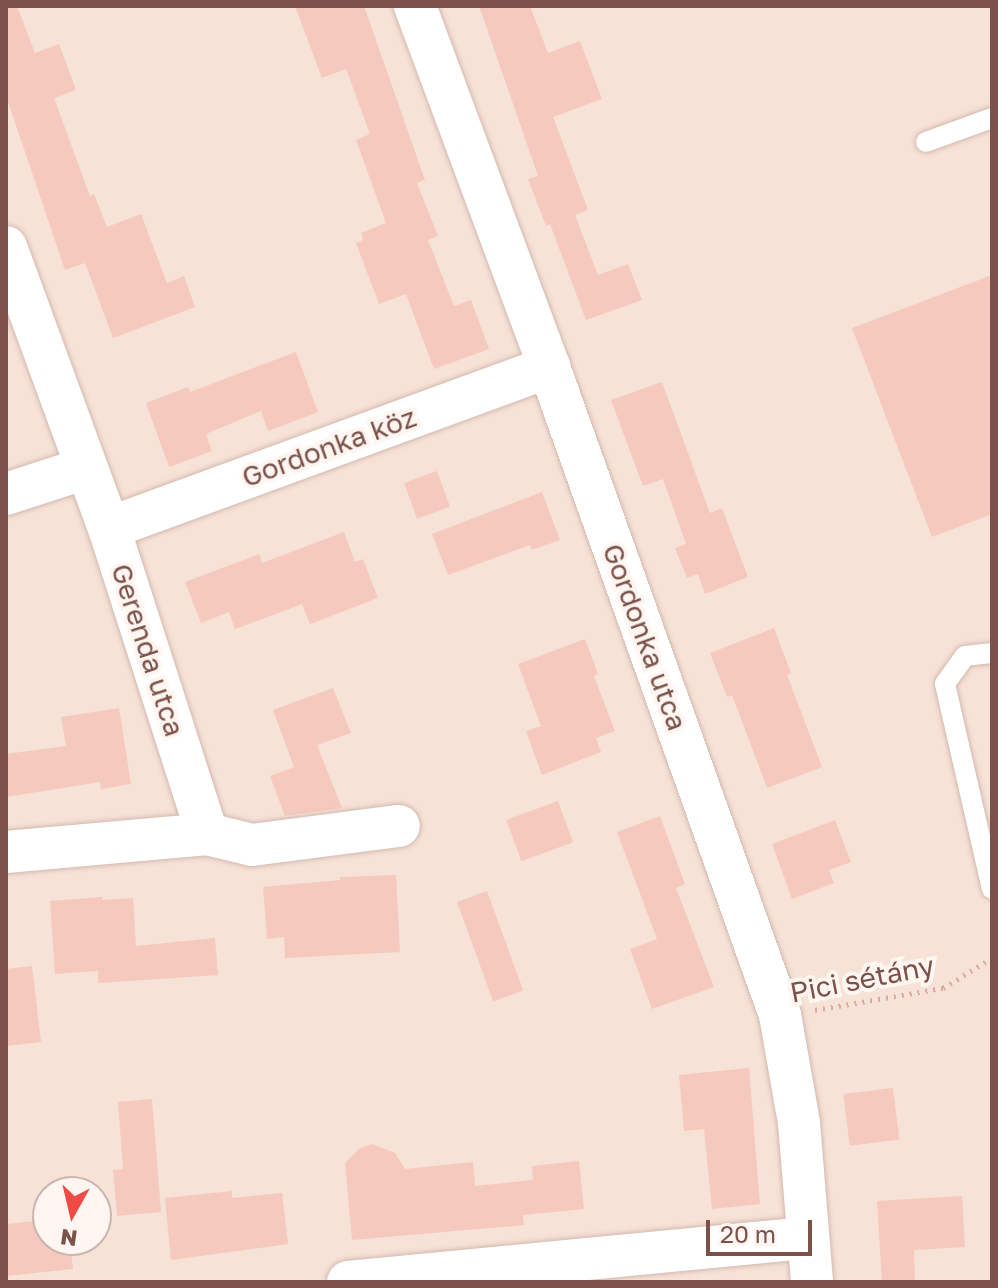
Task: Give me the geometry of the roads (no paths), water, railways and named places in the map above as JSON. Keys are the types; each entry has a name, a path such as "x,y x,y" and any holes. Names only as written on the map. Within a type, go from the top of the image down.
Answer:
{"street":[{"name":"Gordonka utca","path":"415,6 549,367 780,1015 799,1123 812,1282"},
{"name":"Gerenda utca","path":"6,247 109,528 207,834"},
{"name":"Gordonka köz","path":"109,528 549,367"},
{"path":"6,494 86,468"},
{"path":"6,852 207,834 252,845 399,826"},
{"path":"348,1282 807,1238"}],"lane":[{"path":"926,142 992,118"},
{"path":"992,653 965,656 945,684 992,889"}]}
